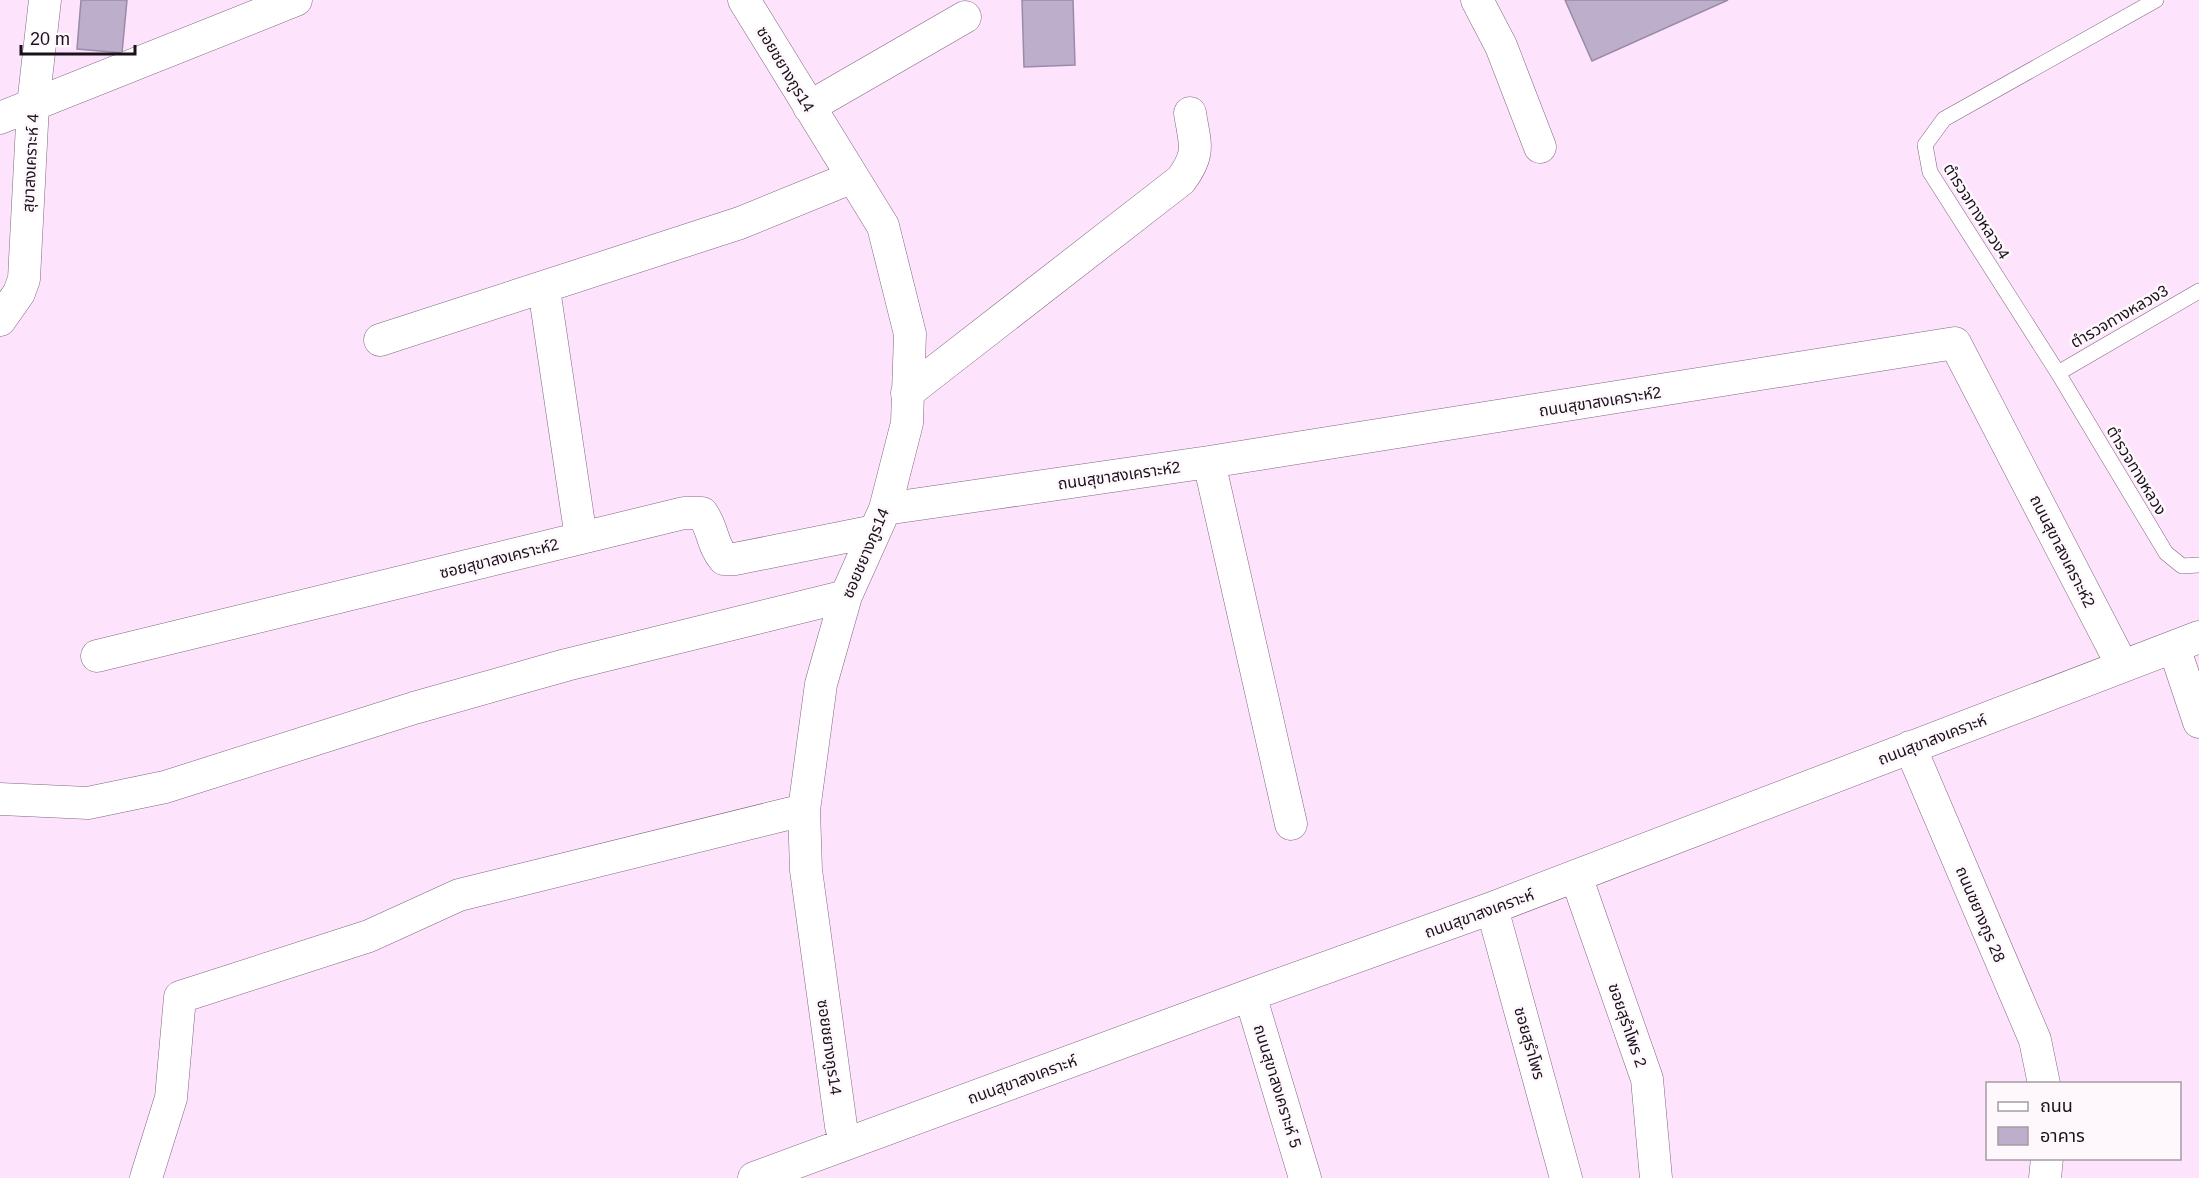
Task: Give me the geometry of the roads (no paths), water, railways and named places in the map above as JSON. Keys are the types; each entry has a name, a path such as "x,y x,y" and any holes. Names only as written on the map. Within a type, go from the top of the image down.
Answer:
{"street":[{"name":"สุขาสงเคราะห์ 4","path":"0,320 19,293 24,279 33,105 45,0"},
{"path":"0,118 296,0"},
{"name":"ซอยชยางกูร14","path":"744,0 883,226 910,334 907,423 880,520 846,596 821,684 804,810 806,870 841,1126 846,1144"},
{"path":"1478,0 1501,46 1540,147"},
{"path":"810,107 966,17"},
{"path":"907,393 1181,180 1194,162 1196,149 1190,113"},
{"path":"380,340 544,289 740,223 853,177"},
{"path":"544,289 581,538"},
{"name":"ถนนสุขาสงเคราะห์2","path":"880,520 1209,462 1955,343 2122,665"},
{"path":"1209,462 1291,824"},
{"name":"ซอยสุขาสงเคราะห์2","path":"97,656 684,513 702,513 710,524 717,551 724,559 735,559 880,520"},
{"path":"0,799 88,803 165,787 414,708 566,665 846,596"},
{"path":"2186,642 2199,722"},
{"name":"ถนนสุขาสงเคราะห์","path":"754,1178 816,1167 846,1144 1250,994 1492,908 2186,642"},
{"name":"ถนนชยางกูร 28","path":"1910,747 2034,1040 2044,1082"},
{"path":"146,1178 171,1098 180,997 369,936 459,895 804,810"},
{"name":"ชอยสุรำโพร 2","path":"1576,876 1647,1079 1656,1178"},
{"name":"ชอยสุรำโพร","path":"1492,908 1566,1178"},
{"name":"ถนนสุขาสงเคราะห์ 5","path":"1250,994 1305,1178"},
{"path":"2045,1178 2047,1160"}],"lane":[{"name":"ตำรวจทางหลวง4","path":"2058,373 1930,172 1925,145 1944,119 2156,0"},
{"name":"ตำรวจทางหลวง3","path":"2058,373 2199,291"},
{"name":"ตำรวจทางหลวง","path":"2058,373 2166,553 2182,566 2199,566"}]}
